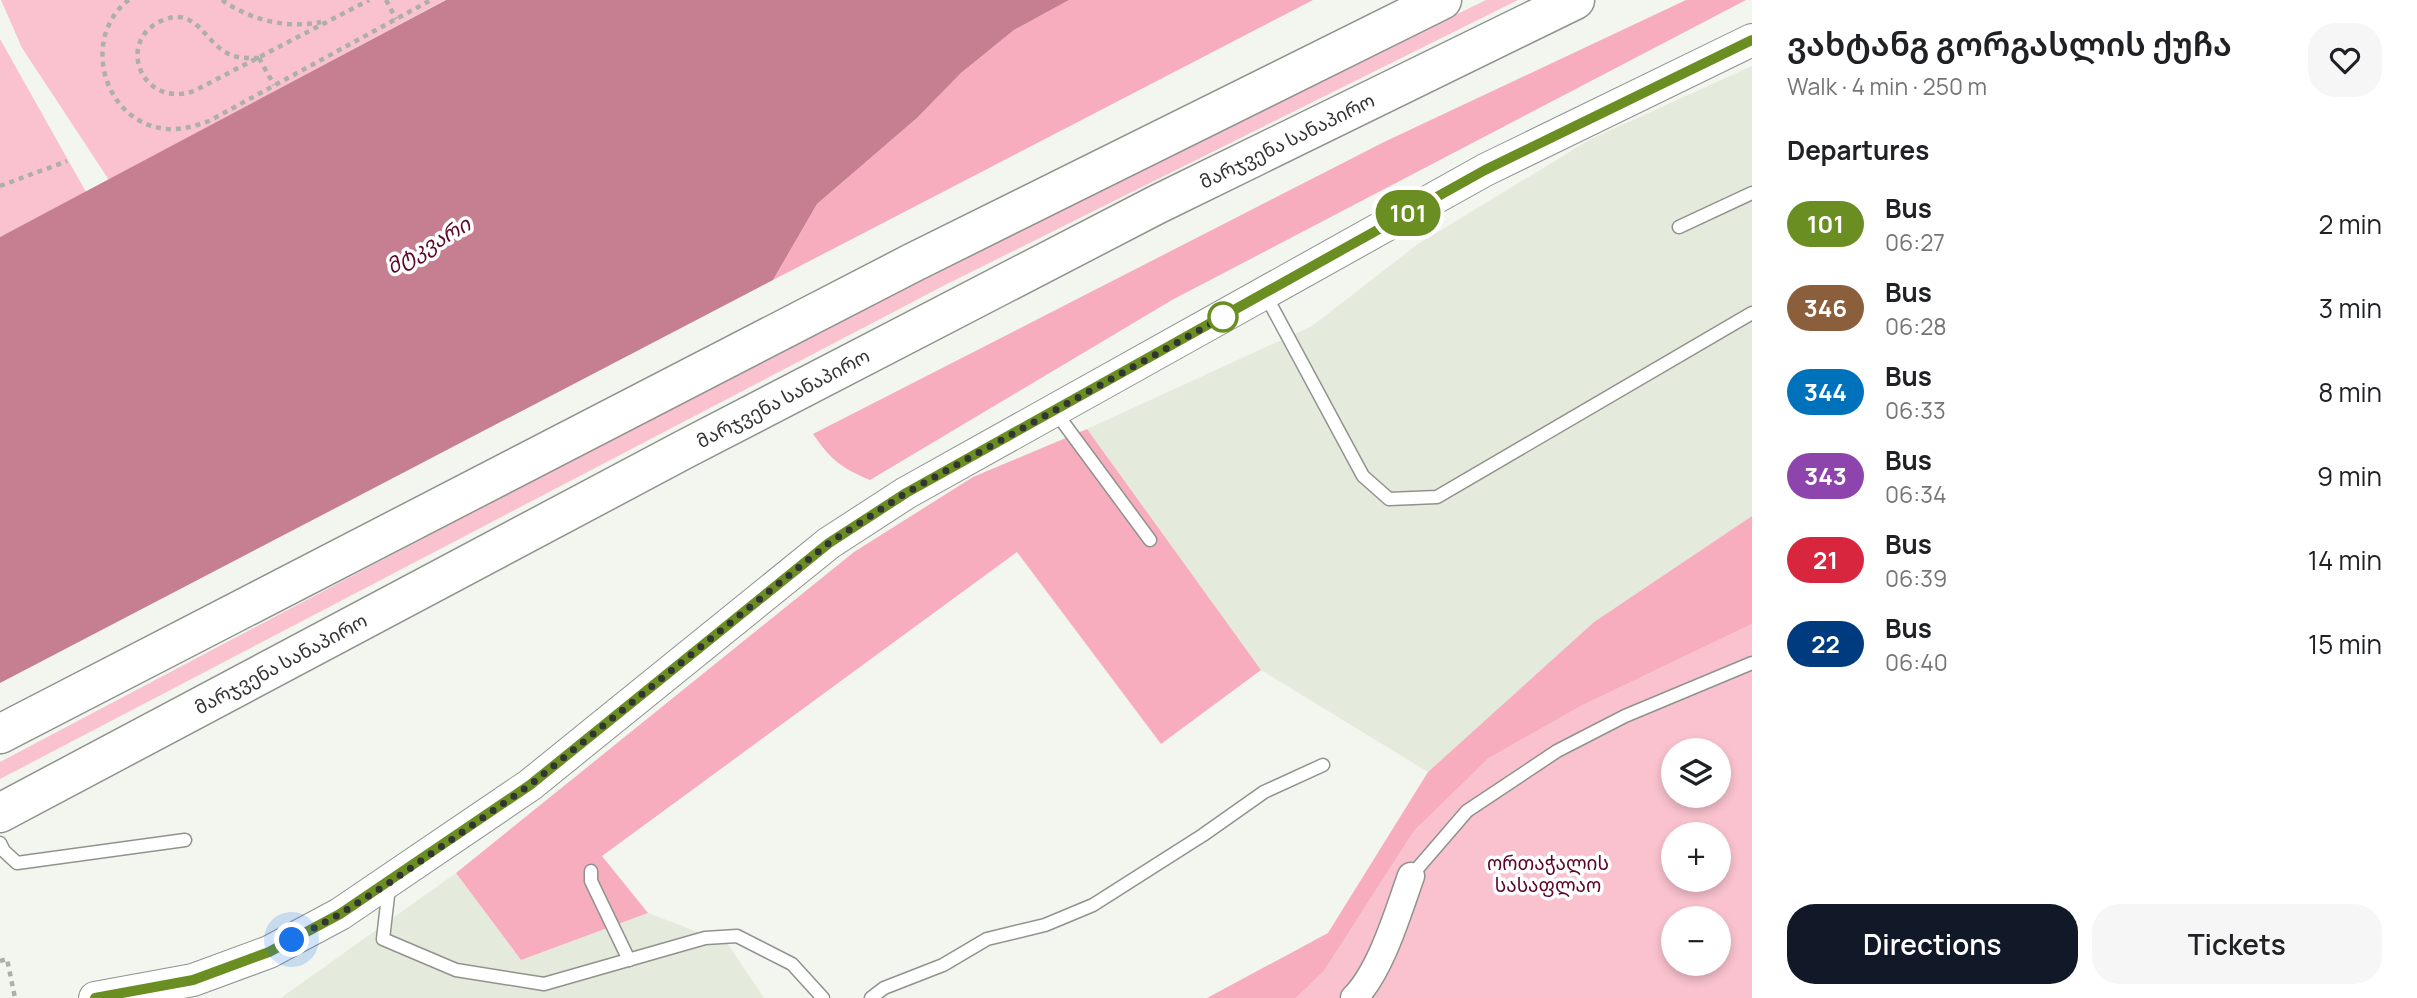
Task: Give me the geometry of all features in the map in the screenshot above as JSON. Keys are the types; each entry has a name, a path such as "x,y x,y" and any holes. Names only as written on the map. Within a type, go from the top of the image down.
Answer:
{"highway":[{"path":"0,734 900,269 1442,0"},
{"name":"მარჯვენა სანაპირო","path":"0,813 685,449 1146,210 1574,0"}],"street":[{"path":"95,998 196,989 340,914 530,785 829,543 906,493 1485,170 1752,40"},
{"path":"1354,998 1362,991 1386,943 1411,876"}],"lane":[{"path":"1679,227 1752,193"},
{"path":"1265,293 1363,476 1389,499 1437,497 1752,313"},
{"path":"1054,410 1150,540"},
{"path":"1411,876 1467,811 1557,751 1625,716 1752,663"},
{"path":"871,998 884,988 943,965 987,939 1045,925 1093,905 1203,835 1264,792 1324,765"},
{"path":"0,843 4,851 17,863 185,840"},
{"path":"591,871 591,881 629,960"},
{"path":"389,883 383,939 456,970 544,985 705,937 737,936 792,964 823,998"}],"path":[{"path":"129,0 122,5 108,26 101,50 103,72 111,93 125,110 144,123 165,129 188,128 209,121 431,0"},
{"path":"259,58 243,58 229,54 216,46 199,25 187,19 174,18 160,21 141,40 138,65 143,76 159,92 183,95 259,58 369,0"},
{"path":"386,0 396,19"},
{"path":"225,1 254,17 287,24 308,25 328,21"},
{"path":"259,58 274,85"},
{"path":"0,186 67,161"},
{"path":"0,961 7,959 15,998"}],"shaded area":[{"path":"1069,0 1313,0 773,280 817,204 917,118 961,73 1014,30"},
{"path":"1686,0 1746,0 1172,300 870,480 837,462 813,434 1384,142"},
{"path":"1752,66 1752,516 1594,622 1428,772 1261,670 1087,429 1312,326 1418,244 1591,139"},
{"path":"1087,429 1261,670 1161,744 1017,552 602,856 648,913 521,960 456,873 854,552 973,477"},
{"path":"1752,516 1752,624 1581,706 1489,758 1414,831 1324,971 1296,998 1207,998 1328,933 1428,772 1594,622"},
{"path":"456,873 521,960 648,913 727,943 764,998 281,998"}],"green space":[{"path":"1,0 445,0 109,180 22,48"},
{"path":"1486,0 1518,0 947,284 0,779 0,762 937,267"},
{"path":"0,39 86,192 0,237"},
{"name":"ორთაჭალის სასაფლაო","path":"1752,624 1752,998 1296,998 1324,971 1414,831 1489,758 1581,706"}],"water":[{"name":"მტკვარი","path":"446,0 1069,0 1014,30 961,73 917,118 817,204 773,280 0,683 0,237"}],"bus line":[{"name":"101","path":"95,998 193,980 269,952 340,914 530,785 829,543 906,493 1485,170 1752,40"}],"route":[{"path":"292,940 389,883 530,785 829,543 906,493 1223,317"}]}
